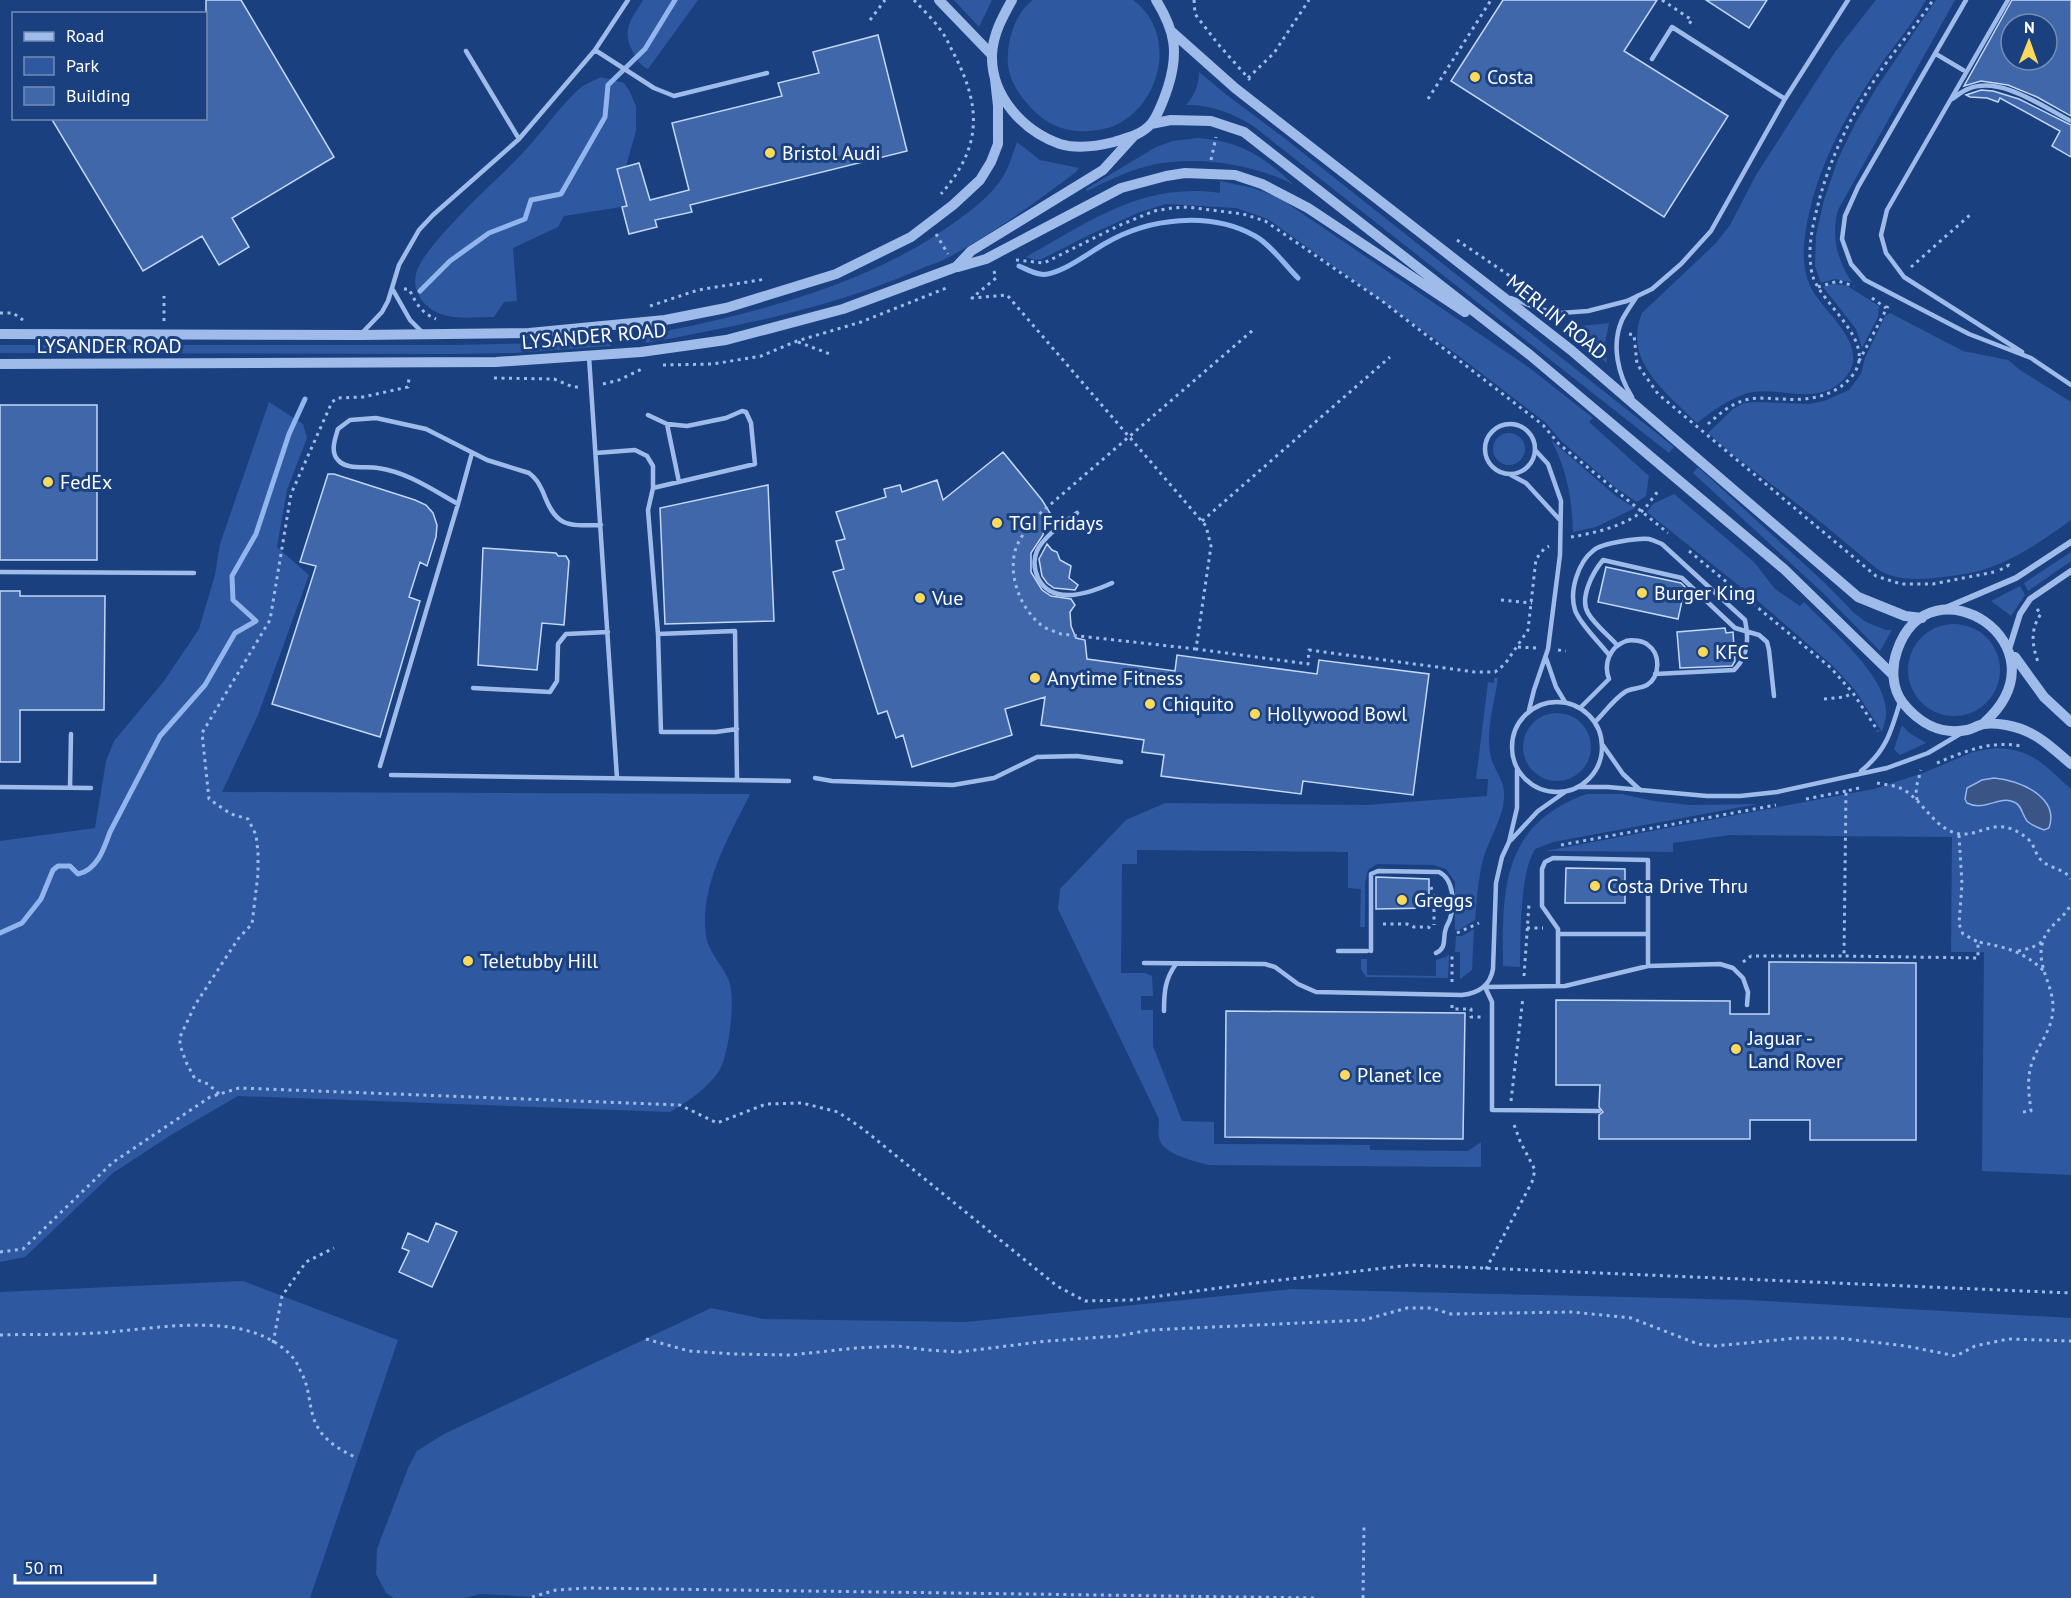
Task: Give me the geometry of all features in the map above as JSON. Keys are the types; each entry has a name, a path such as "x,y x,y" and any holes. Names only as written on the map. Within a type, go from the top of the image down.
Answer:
{"street":[{"path":"939,0 992,56"},
{"name":"LYSANDER ROAD","path":"0,334 529,333 665,320 726,308 836,274 911,237 953,205 980,180 998,144 998,106 992,56 998,24 1012,0"},
{"path":"1151,124 1163,101 1175,66 1172,32 1167,17 1156,0"},
{"name":"MERLIN ROAD","path":"1172,32 1235,88 1571,350 1857,597 1905,616 1922,618"},
{"path":"995,79 1005,102 1032,130 1060,144 1076,147 1097,145 1133,137 1151,124 1171,120 1211,121 1244,132 1530,356 1784,569 1893,675"},
{"name":"LYSANDER ROAD","path":"0,364 484,362 590,357 726,340 843,309 956,267 971,251 1103,170 1133,137"},
{"path":"956,267 986,259 1121,188 1145,180 1185,173 1235,175 1262,184 1308,208 1530,356"},
{"path":"2071,542 2016,578 1922,618 1909,629 1899,643 1894,659 1893,675 1900,700 1912,715 1929,726 1948,731 1967,730 1984,723 2000,711 2011,694 2015,674 2012,650 2020,614 2030,599 2071,571"},
{"path":"1934,613 1952,609 1970,611 1987,619 2001,631 2044,697 2071,722"},
{"path":"1984,723 2007,725 2041,737 2071,764"}],"lane":[{"path":"360,335 382,312 393,290 399,265 418,230 433,214 519,139 595,50 628,0"},
{"path":"1497,292 1539,309 1561,313 1596,310 1627,301 1652,289 1681,264 1711,231 1785,99 1848,0"},
{"path":"1966,0 1858,187 1845,216 1842,239 1851,264 1865,280 1969,334 2031,358"},
{"path":"2008,0 1887,210 1881,235 1886,253 1905,277 2071,385"},
{"path":"1652,58 1672,27 1785,99"},
{"path":"595,50 654,88 674,96 767,73"},
{"path":"466,51 519,139"},
{"path":"1936,54 1964,70"},
{"path":"1950,101 1967,89 1982,86 2005,87 2071,121"},
{"path":"393,290 410,320 425,334"},
{"path":"1637,296 1622,321 1617,340 1618,365 1628,390 1640,409"},
{"path":"590,357 618,778"},
{"path":"648,415 667,424 687,426 726,418 742,411 749,416 751,423 756,464 653,488"},
{"path":"458,504 402,474 340,463 335,458 334,446 338,429 350,420 376,418 426,429 472,453 536,478 550,512 558,519 577,525 601,525"},
{"path":"667,424 679,482"},
{"path":"1511,475 1526,470 1536,451 1533,436 1522,426 1507,424 1492,430 1485,444 1487,460 1498,472 1511,475 1526,483 1559,519"},
{"path":"596,453 635,450 647,456 653,466 653,488 648,510 658,634 661,732 716,732 737,729"},
{"path":"1529,710 1546,658 1560,555 1561,501 1548,464 1536,451"},
{"path":"380,766 472,453"},
{"path":"1077,513 1048,537 1038,549 1034,561 1035,573 1040,583 1049,591 1061,595 1082,594 1112,583"},
{"path":"1609,655 1575,610 1574,594 1577,576 1583,561 1595,548 1651,539 1662,544 1745,620 1747,631 1743,662 1734,670 1655,674"},
{"path":"1617,645 1587,612 1586,601 1590,578 1603,560 1682,578 1735,628 1760,634 1767,642 1774,696"},
{"path":"0,572 194,573"},
{"path":"658,634 735,631 737,780"},
{"path":"473,688 550,692 557,681 558,644 566,634 608,632"},
{"path":"1580,708 1608,679 1606,671 1609,655 1617,645 1629,640 1647,643 1655,653 1658,664 1653,679 1646,686 1626,690 1595,722"},
{"path":"1546,658 1556,687 1565,702"},
{"path":"1859,773 1880,754 1886,743 1900,700"},
{"path":"1567,791 1551,792 1540,789 1531,784 1513,762 1511,748 1513,733 1519,720 1529,710 1540,704 1553,701 1565,702 1580,708 1595,722 1602,744 1623,774 1640,790"},
{"path":"1578,787 1686,795 1740,796 1811,786 1906,762 1928,753 1967,730"},
{"path":"70,788 71,734"},
{"path":"1509,842 1538,811 1589,779 1602,755 1602,744"},
{"path":"814,778 832,781 953,785 994,778 1037,757 1077,756 1121,762"},
{"path":"1144,963 1271,965 1298,984 1308,989 1324,992 1462,995 1479,991 1489,982 1493,969 1496,883 1509,842 1518,799 1517,769"},
{"path":"391,775 789,781"},
{"path":"0,787 91,788"},
{"path":"1558,986 1559,934 1542,906 1544,865 1548,860 1558,858 1648,860 1648,966"},
{"path":"1338,951 1369,951 1371,874 1378,871 1439,872 1447,877 1452,887 1451,915 1444,933 1443,949 1436,952"},
{"path":"1559,934 1648,934"},
{"path":"1164,1011 1165,985 1176,964"},
{"path":"1485,987 1558,986 1648,966 1720,964 1735,969 1743,978 1747,986 1747,1005"},
{"path":"1485,987 1492,1002 1492,1110 1599,1111"}],"path":[{"path":"870,20 885,0"},
{"path":"914,0 940,29 962,70 971,93 974,118 966,158 956,176 936,199"},
{"path":"1194,0 1195,14 1253,83"},
{"path":"1252,75 1274,54 1309,0"},
{"path":"1428,99 1491,0"},
{"path":"1662,0 1692,20 1682,34"},
{"path":"1009,262 1017,259 1044,263 1118,226 1154,211 1172,208 1187,207 1243,214 1265,221 1382,301 1543,425 1559,444 1669,534"},
{"path":"1914,264 1971,214"},
{"path":"929,223 956,267"},
{"path":"1456,239 1544,298"},
{"path":"1001,266 993,269 996,278 972,298 1007,295 1206,526 1211,546 1196,649"},
{"path":"649,306 698,290 768,279"},
{"path":"1818,287 1838,281 1851,284 1860,290"},
{"path":"660,366 713,364 761,356 797,341 861,322 954,285"},
{"path":"393,290 409,289 416,304 426,315 441,322"},
{"path":"164,296 164,333"},
{"path":"1869,296 1887,308"},
{"path":"0,313 13,313 31,323"},
{"path":"1858,362 1883,314"},
{"path":"1253,330 1036,516 1022,536 1014,557 1016,587 1024,605 1041,626 1061,634 1308,664 1309,650 1458,669"},
{"path":"1619,332 1634,335 1636,364 1658,394 1876,576 1901,584 1933,584 1974,578 1997,572 2009,565 2016,578"},
{"path":"797,341 831,354"},
{"path":"1202,521 1390,357"},
{"path":"491,378 554,379 573,387 591,386 619,380 643,368 652,367"},
{"path":"219,1094 208,1084 195,1078 186,1062 180,1045 180,1037 195,1005 238,939 252,924 258,874 258,852 256,835 248,819 231,814 209,799 202,733 270,620 291,494 332,402 338,398 363,397 408,387 409,378"},
{"path":"1687,549 1831,668 1853,693 1886,743"},
{"path":"2030,599 2041,614 2034,623 2033,640 2037,660 2042,669"},
{"path":"1501,600 1532,603"},
{"path":"1824,699 1844,697 1853,693"},
{"path":"1906,762 1913,773 1966,751 1991,745 2018,745 2030,750 2041,737"},
{"path":"1917,803 1916,788 1921,770"},
{"path":"1801,800 1886,780"},
{"path":"1877,783 1899,788 1911,795 1939,824 1959,835 1970,834 1993,826 2007,828 2030,842 2043,862 2063,871 2071,879"},
{"path":"1844,956 1846,791"},
{"path":"1552,847 1778,805"},
{"path":"1959,835 1962,884 1959,924 1963,934 1978,942 2016,951 2044,971"},
{"path":"1431,887 1434,896 1434,930"},
{"path":"1485,1269 1532,1182 1535,1170 1520,1141 1509,1110 1524,987 1530,894"},
{"path":"2023,1112 2031,1111 2030,1072 2035,1055 2048,1032 2053,1013 2052,995 2041,954 2043,940 2048,930 2066,913 2071,904"},
{"path":"1383,933 1383,923 1428,927 1440,933"},
{"path":"1452,933 1459,933 1479,923"},
{"path":"2016,951 2031,948 2043,940"},
{"path":"1735,969 1751,956 1978,958 1978,942"},
{"path":"1452,953 1452,982"},
{"path":"1452,1000 1452,1009 1471,1009"},
{"path":"1464,1013 1471,1009"},
{"path":"1471,1009 1471,1017 1482,1017"},
{"path":"0,1252 23,1249 112,1163 210,1097 239,1088 680,1105 717,1123 766,1104 802,1103 838,1112 863,1129 1057,1286 1085,1300 1131,1300 1411,1265 2071,1293"},
{"path":"273,1343 282,1296 306,1262 334,1248"},
{"path":"646,1339 689,1351 735,1354 791,1355 898,1346 959,1352 1047,1341 1118,1336 1150,1330 1364,1320 1407,1308 1431,1308 1451,1314 1571,1312 1631,1318 1698,1344 1715,1346 1797,1338 1838,1338 1906,1346 1956,1356 1975,1346 2008,1339 2071,1341"},
{"path":"0,1335 97,1333 172,1325 210,1324 252,1332 281,1347 296,1362 306,1384 313,1419 324,1437 338,1449 357,1458"},
{"path":"1363,1598 1364,1525"},
{"path":"532,1597 556,1590 589,1588 1315,1598"}],"green space":[{"path":"643,0 698,0 648,69 633,52 628,37 629,25"},
{"path":"954,0 992,0 979,27"},
{"path":"1033,0 1133,0 1147,14 1156,30 1159,66 1154,84 1145,100 1132,114 1116,125 1099,130 1073,131 1051,124 1028,104 1011,78 1008,48 1016,21"},
{"path":"1876,0 1926,0 1865,87 1841,129 1813,198 1804,245 1804,264 1808,282 1851,345 1853,356 1851,368 1844,379 1833,388 1822,392 1797,394 1760,391 1748,393 1727,402 1697,423 1661,388 1643,361 1638,346 1637,330 1642,313 1716,243 1730,225 1756,175 1835,52"},
{"path":"1936,0 1955,0 1838,210 1835,238 1839,257 1852,282 1834,279 1821,283 1815,266 1816,235 1824,200 1838,159 1877,87"},
{"path":"1199,72 1674,447 1669,453 1252,125 1220,110 1186,105 1196,89"},
{"path":"601,77 624,83 636,106 636,131 626,166 617,169 627,206 564,216 558,227 513,248 517,301 504,302 494,317 453,317 428,307 419,296 415,282 421,262 431,248 460,215 524,152 577,91"},
{"path":"1198,138 1227,143 1251,152 1294,185 1244,167 1191,161 1147,166 1087,191 1086,189 1156,147 1173,141"},
{"path":"1017,142 1040,160 1079,168 1015,216 947,258 885,283 818,305 715,330 646,343 645,335 726,318 807,295 885,264 962,217 988,195 1006,171"},
{"path":"1220,181 1253,188 1278,197 1531,369 1593,418 1589,422 1649,476 1646,496 1637,502 1616,488 1561,441 1545,422 1460,357 1268,219 1236,208 1166,204 1140,212 1042,259 1035,260 1026,257 1118,207 1166,193 1192,191 1220,193"},
{"path":"1832,284 1849,287 1879,306 1878,317 1862,348 1856,329 1823,287"},
{"path":"1890,313 1963,351 2008,360 2071,402 2071,520 2027,550 1979,571 1934,578 1897,577 1876,568 1708,433 1733,409 1744,403 1809,404 1824,401 1849,390 1861,374 1865,358 1885,316"},
{"path":"1609,323 1605,343 1607,363 1561,328"},
{"path":"610,338 611,346 514,353 0,353 0,345 454,345 549,343"},
{"path":"269,402 303,424 307,438 287,490 277,547 309,575 258,715 222,792 750,794 711,880 705,917 707,942 727,976 731,989 730,1027 723,1063 703,1089 670,1112 238,1096 171,1135 113,1173 25,1257 0,1262 0,841 95,828 106,761 114,741 164,681 199,629 215,575 220,544"},
{"path":"1509,433 1520,438 1525,449 1520,460 1509,465 1498,460 1493,449 1498,438"},
{"path":"1551,440 1617,497 1635,508 1596,527 1573,532 1568,485"},
{"path":"1698,467 1826,584 1854,613 1866,622 1892,630 1880,651 1824,594 1693,473"},
{"path":"1674,494 1754,562 1775,589 1800,606 1804,602 1853,651 1875,680 1883,695 1886,712 1882,732 1855,690 1833,666 1758,601 1647,512 1653,504"},
{"path":"2071,552 2071,561 2028,591 2024,583"},
{"path":"2020,586 2025,595 2011,616 1991,601"},
{"path":"1954,624 1972,627 1987,637 1997,652 2000,670 1997,688 1987,703 1972,713 1954,716 1936,713 1921,703 1911,688 1908,670 1911,652 1921,637 1936,627"},
{"path":"1494,678 1498,678 1489,743 1491,758 1503,786 1504,799 1501,814 1482,864 1475,920 1459,930 1455,930 1455,882 1446,869 1433,865 1377,864 1368,870 1365,883 1365,927 1360,927 1361,889 1348,888 1348,852 1137,850 1137,864 1122,864 1121,973 1145,973 1152,976 1153,996 1141,996 1141,1010 1153,1010 1153,1046 1182,1121 1214,1122 1214,1144 1370,1145 1370,1150 1468,1151 1481,1142 1481,1167 1209,1165 1180,1156 1167,1149 1159,1138 1159,1119 1058,909 1060,889 1126,820 1165,803 1366,805 1487,796 1488,779 1476,779 1488,682 1494,683"},
{"path":"1564,713 1576,719 1585,728 1591,740 1589,760 1581,771 1564,781 1550,781 1533,771 1525,760 1523,740 1533,723 1544,715"},
{"path":"1902,725 1908,732 1926,743 1900,755 1894,749"},
{"path":"1995,748 2019,751 2029,755 2071,789 2071,1175 1982,1171 1984,952 1951,952 1952,837 1730,835 1673,843 1673,852 1545,851 1874,789 1923,773 1973,752"},
{"path":"1587,794 1622,794 1654,801 1690,805 1758,804 1553,842 1535,849 1523,890 1520,967 1503,966 1507,886 1513,862 1523,841 1538,823 1559,807"},
{"path":"1474,929 1472,970 1460,979 1460,952 1455,952 1456,936 1462,936"},
{"path":"1449,954 1448,978 1366,977 1361,969 1361,959 1367,959 1367,975 1436,976 1436,960"},
{"path":"243,1281 398,1340 310,1598 0,1598 0,1292"},
{"path":"1292,1289 1747,1300 2071,1318 2071,1598 554,1598 481,1594 464,1598 394,1598 386,1593 376,1574 377,1549 408,1468 417,1451 444,1434 711,1308 764,1319 966,1322"}],"shaded area":[{"path":"1994,778 2015,782 2035,792 2043,799 2049,807 2051,817 2049,828 2044,830 2029,822 2025,819 2019,805 2008,800 1980,806 1967,803 1965,799 1967,788 1982,780"}],"building":[{"path":"206,0 241,0 334,157 232,218 249,247 219,265 202,236 143,271 52,120 207,120"},
{"path":"1503,0 1657,0 1624,51 1728,116 1664,217 1451,81"},
{"path":"1706,0 1767,0 1749,28"},
{"path":"2012,0 2071,0 2071,116 2037,97 2008,85 1981,81 1964,86 1999,23 1999,72 2059,72 2059,12 2005,12"},
{"path":"878,35 907,151 690,205 692,212 655,220 657,227 629,234 622,207 627,206 617,169 639,163 650,200 689,190 672,123 782,96 778,83 819,73 813,52"},
{"path":"1981,90 2019,99 2071,125 2071,157 2052,146 2060,131 2000,98 1998,102 1966,95"},
{"name":"FedEx","path":"0,405 97,405 97,560 0,560"},
{"path":"1003,452 1050,513 1043,535 1031,553 1031,572 1042,590 1051,596 1071,599 1075,605 1070,612 1071,626 1076,638 1085,640 1087,659 1175,671 1177,655 1317,674 1319,660 1429,674 1413,795 1303,781 1301,794 1161,776 1164,755 1142,752 1144,740 1041,725 1045,697 1005,709 1012,735 912,767 903,735 896,738 887,711 878,714 833,572 844,569 836,541 845,539 836,512 886,497 884,489 900,485 902,492 937,480 943,500"},
{"path":"328,474 334,474 426,505 433,513 437,525 436,537 427,566 420,562 409,597 420,601 380,737 272,704 316,566 300,562"},
{"path":"768,485 774,621 665,624 660,508"},
{"path":"1047,544 1057,552 1060,560 1071,566 1069,578 1078,585 1075,590 1054,588 1042,576 1039,559"},
{"path":"483,548 556,553 558,556 566,556 569,561 564,625 542,623 537,670 478,665"},
{"name":"Burger King","path":"1606,567 1681,583 1685,587 1678,619 1598,602"},
{"path":"0,591 20,591 20,596 105,596 104,710 20,710 20,762 0,762"},
{"name":"KFC","path":"1725,628 1726,633 1733,632 1735,661 1732,666 1680,668 1677,632"},
{"name":"Costa Drive Thru","path":"1566,868 1625,869 1625,903 1565,903"},
{"name":"Greggs","path":"1376,877 1429,879 1429,908 1376,909"},
{"name":"Jaguar - Land Rover","path":"1769,962 1916,963 1916,1140 1810,1140 1810,1120 1750,1120 1750,1139 1599,1139 1599,1115 1603,1112 1599,1107 1600,1085 1556,1085 1556,1000 1730,1001 1730,1014 1769,1014"},
{"name":"Planet Ice","path":"1226,1011 1465,1013 1463,1139 1225,1137"},
{"path":"436,1223 457,1232 432,1287 399,1272 409,1251 402,1248 408,1233 428,1242"}],"waterway":[{"path":"420,291 450,261 489,233 525,219 531,200 561,194 605,117 608,85 645,49 675,0"},
{"path":"1019,266 1035,273 1047,274 1074,263 1123,234 1160,223 1199,221 1219,223 1255,236 1272,250 1298,278"},
{"path":"0,933 22,923 41,899 53,870 58,866 70,866 78,874 85,872 95,863 160,736 205,685 235,633 256,621 233,600 232,576 256,534 289,434 305,399"}],"place":[{"name":"Costa","path":"1475,77"},
{"name":"Bristol Audi","path":"770,153"},
{"name":"FedEx","path":"48,482"},
{"name":"TGI Fridays","path":"997,523"},
{"name":"Burger King","path":"1642,593"},
{"name":"Vue","path":"920,598"},
{"name":"KFC","path":"1703,652"},
{"name":"Anytime Fitness","path":"1035,678"},
{"name":"Chiquito","path":"1150,704"},
{"name":"Hollywood Bowl","path":"1255,714"},
{"name":"Costa Drive Thru","path":"1595,886"},
{"name":"Greggs","path":"1402,900"},
{"name":"Teletubby Hill","path":"468,961"},
{"name":"Jaguar - Land Rover","path":"1736,1049"},
{"name":"Planet Ice","path":"1345,1075"}]}
